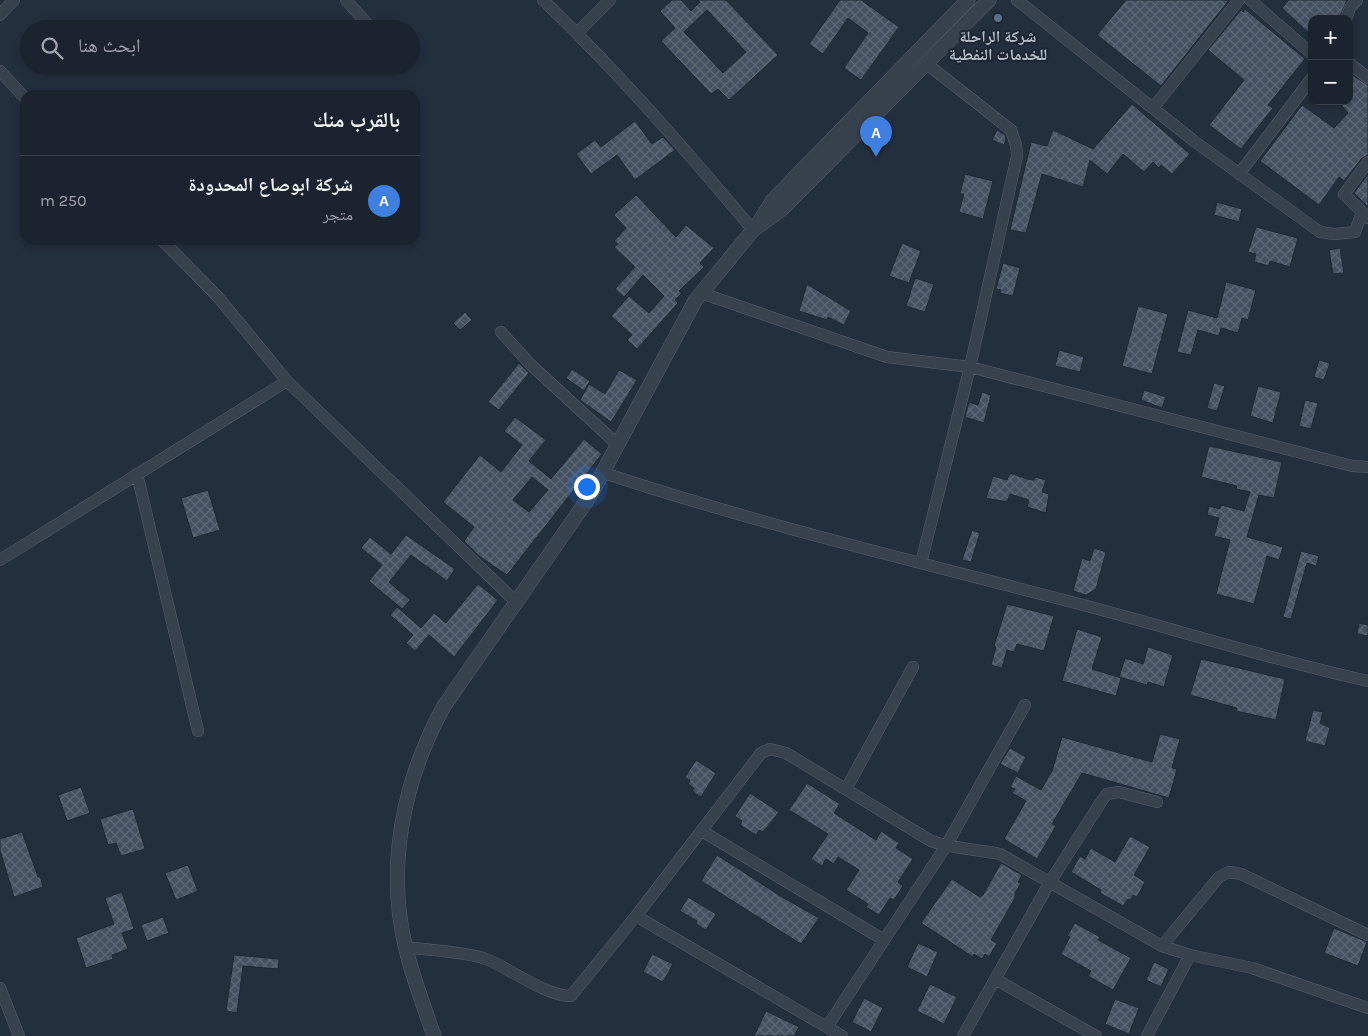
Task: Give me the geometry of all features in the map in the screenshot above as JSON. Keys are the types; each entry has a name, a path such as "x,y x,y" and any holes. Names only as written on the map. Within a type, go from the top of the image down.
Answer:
{"street":[{"path":"0,16 14,0"},
{"path":"543,0 577,32 755,227"},
{"path":"577,32 610,0"},
{"path":"434,1036 405,947 398,904 402,821 406,796 427,736 444,706 604,473 649,383 701,293 755,227 773,200 968,0"},
{"path":"755,227 782,210 989,0"},
{"path":"1017,0 1239,174 1323,233 1342,234 1356,232 1365,215 1344,194 1368,162"},
{"path":"1153,108 1239,0"},
{"path":"1250,0 1308,51"},
{"path":"1347,15 1350,8 1357,0"},
{"path":"353,3 365,20"},
{"path":"920,563 970,367 1017,156 1011,130 926,64"},
{"path":"1353,66 1368,78"},
{"path":"0,71 20,93"},
{"path":"1239,174 1308,83"},
{"path":"167,245 218,297 287,381 516,602"},
{"path":"701,293 887,357 970,367 1352,466 1368,467"},
{"path":"501,332 531,365 617,444"},
{"path":"0,560 287,381"},
{"path":"604,473 782,526 1176,629 1304,667 1368,681"},
{"path":"137,474 198,731"},
{"path":"846,789 913,667"},
{"path":"827,1027 946,846 1025,705"},
{"path":"405,947 484,958 547,989 565,996 571,996 636,916 761,753 770,749 786,753 931,841 946,846 980,849 1000,854 1162,946 1190,956 1252,968 1368,1008"},
{"path":"963,1036 1050,882 1107,794 1119,792 1157,802"},
{"path":"702,831 884,940"},
{"path":"1162,946 1219,876 1229,872 1241,874 1368,935"},
{"path":"636,916 842,1036"},
{"path":"1147,1036 1190,956"},
{"path":"995,979 1096,1036"},
{"path":"0,988 19,1036"}],"building":[{"path":"672,0 681,0 691,11 700,2 697,0 726,0 778,55 729,100 718,89 711,94 661,41 675,28 660,11","holes":["707,10 746,52 723,73 684,32"]},
{"path":"840,0 861,0 899,27 861,80 844,68 868,33 848,18 823,54 809,44"},
{"path":"1126,0 1229,0 1161,86 1097,35"},
{"path":"1289,0 1347,0 1341,15 1308,15 1308,32 1282,8"},
{"path":"1245,9 1305,59 1268,105 1273,108 1241,149 1209,125 1244,80 1208,50 1241,10 1243,12"},
{"path":"1353,76 1368,85 1368,155 1362,158 1344,181 1339,177 1319,205 1260,161 1302,105 1334,128 1348,113 1341,105 1353,105"},
{"path":"1132,104 1190,154 1172,174 1161,165 1159,168 1153,162 1144,172 1123,154 1107,174 1090,160 1083,187 1042,174 1026,233 1010,230 1031,142 1047,146 1053,130 1093,149"},
{"path":"635,121 652,144 663,137 675,150 635,180 617,155 591,174 576,154 595,140 601,147"},
{"path":"997,130 1005,135 1004,145 992,140"},
{"path":"965,174 993,181 983,219 959,212 964,194 960,194"},
{"path":"1368,174 1368,207 1354,193"},
{"path":"636,195 676,237 686,225 714,248 700,263 704,267 679,291 682,293 675,300 678,303 637,349 627,340 632,335 611,316 629,296 649,313 664,296 643,275 624,297 615,289 635,267 614,247 618,244 614,241 626,228 614,215"},
{"path":"1217,202 1242,209 1239,222 1214,215"},
{"path":"1256,227 1298,238 1290,267 1270,261 1269,266 1254,262 1256,254 1248,252"},
{"path":"902,243 921,251 909,283 889,276"},
{"path":"1340,248 1344,273 1333,274 1329,250"},
{"path":"1003,263 1020,268 1013,296 1000,293 1001,290 996,289"},
{"path":"915,278 934,284 925,312 906,306"},
{"path":"1226,282 1256,290 1248,320 1242,318 1238,333 1221,328 1219,336 1198,330 1191,355 1177,352 1188,310 1217,318"},
{"path":"807,284 851,311 844,325 828,317 827,320 799,311"},
{"path":"1138,306 1168,314 1152,374 1122,366"},
{"path":"465,312 472,320 460,330 453,323"},
{"path":"1059,350 1084,357 1080,372 1055,366"},
{"path":"1319,360 1330,363 1324,380 1314,377"},
{"path":"519,363 529,373 499,410 488,402"},
{"path":"572,369 590,381 584,391 566,378"},
{"path":"619,370 637,380 611,422 580,400 589,384 605,394"},
{"path":"1214,383 1225,386 1217,411 1207,408"},
{"path":"1258,386 1281,392 1273,423 1250,416"},
{"path":"1144,390 1166,397 1162,408 1141,400"},
{"path":"982,392 991,395 984,423 965,417 969,402 978,405"},
{"path":"1305,400 1318,403 1311,429 1299,426"},
{"path":"515,417 546,440 529,461 551,479 584,439 602,454 507,575 479,556 464,541 474,527 443,502 480,455 501,472 522,445 504,431","holes":["532,477 548,490 529,512 513,500"]},
{"path":"1209,446 1282,462 1274,498 1259,495 1247,537 1283,547 1279,560 1267,556 1254,604 1216,594 1230,540 1214,536 1219,518 1207,515 1209,506 1220,509 1221,505 1244,511 1250,492 1236,489 1237,486 1201,477"},
{"path":"1010,473 1027,479 1034,480 1035,477 1046,480 1042,492 1049,494 1046,513 1027,507 1029,500 1010,494 1007,502 986,498 993,476 1007,480"},
{"path":"208,490 220,530 193,538 181,498"},
{"path":"972,530 980,533 971,562 962,560"},
{"path":"406,535 455,569 447,581 411,555 389,582 410,600 402,609 369,581 382,565 361,548 370,537 391,554"},
{"path":"1094,548 1106,552 1096,589 1086,595 1073,591 1082,558 1090,561"},
{"path":"1301,551 1319,556 1316,566 1307,563 1291,619 1283,617"},
{"path":"478,584 498,600 454,657 429,635 415,651 406,643 413,635 390,615 397,607 421,628 434,613 446,623"},
{"path":"1007,604 1054,616 1044,651 1017,644 1014,652 1007,650 1002,668 991,665 996,647 994,646"},
{"path":"1359,623 1368,625 1368,636 1357,634"},
{"path":"1077,629 1102,637 1092,669 1121,678 1116,696 1062,681"},
{"path":"1148,647 1173,655 1164,687 1148,682 1147,685 1119,677 1125,658 1143,664"},
{"path":"1201,659 1285,679 1276,720 1236,711 1237,708 1190,695"},
{"path":"1313,710 1323,712 1320,723 1330,728 1325,746 1305,741"},
{"path":"1160,734 1180,739 1172,768 1177,769 1169,798 1082,773 1052,824 1056,826 1037,859 1004,839 1026,801 1012,793 1015,789 1010,787 1016,776 1041,790 1052,771 1062,737 1152,762"},
{"path":"1010,748 1026,757 1018,773 1000,764"},
{"path":"696,760 716,773 701,797 692,791 694,788 688,784 690,780 685,777"},
{"path":"807,783 840,804 834,813 876,840 881,831 899,843 896,848 913,859 898,882 903,886 894,900 890,898 879,915 866,907 868,904 846,890 859,870 838,857 834,864 826,859 822,866 811,859 828,834 789,810"},
{"path":"81,787 90,813 67,821 58,795"},
{"path":"750,793 779,812 763,832 759,830 756,835 740,825 742,821 735,816"},
{"path":"133,809 145,849 121,856 116,843 108,845 100,819"},
{"path":"22,832 43,887 14,897 0,850 0,839"},
{"path":"1130,836 1150,847 1134,875 1145,882 1137,897 1133,895 1123,906 1100,893 1101,890 1071,872 1080,856 1085,859 1091,848 1115,862"},
{"path":"717,855 782,897 819,918 801,944 701,881"},
{"path":"1001,863 1022,875 1018,882 1021,883 1015,893 1015,898 991,940 997,943 989,957 985,954 982,959 974,954 973,957 921,923 952,879 980,897 983,895"},
{"path":"188,865 198,891 176,900 165,873"},
{"path":"122,892 134,929 122,933 128,949 112,955 113,959 86,968 76,938 114,924 105,898"},
{"path":"688,897 716,914 706,930 696,924 697,921 680,911"},
{"path":"163,917 169,933 147,941 141,925"},
{"path":"1075,923 1100,937 1098,940 1131,958 1113,990 1088,976 1091,971 1061,954 1070,937 1067,936"},
{"path":"1334,928 1367,942 1358,966 1324,953"},
{"path":"918,943 938,952 927,977 907,967"},
{"path":"652,954 673,964 663,982 643,972"},
{"path":"234,955 279,959 278,969 243,966 237,1013 226,1011"},
{"path":"1154,962 1169,969 1161,987 1146,980"},
{"path":"930,984 957,997 944,1024 917,1011"},
{"path":"864,998 883,1008 871,1032 852,1022"},
{"path":"1115,999 1139,1008 1129,1034 1105,1024"},
{"path":"766,1011 799,1027 794,1036 754,1036"}],"place":[{"name":"شركة الراحلة للخدمات النفطية","path":"998,18"},
{"name":"شركة ابوصاع المحدودة","path":"876,157"}]}
